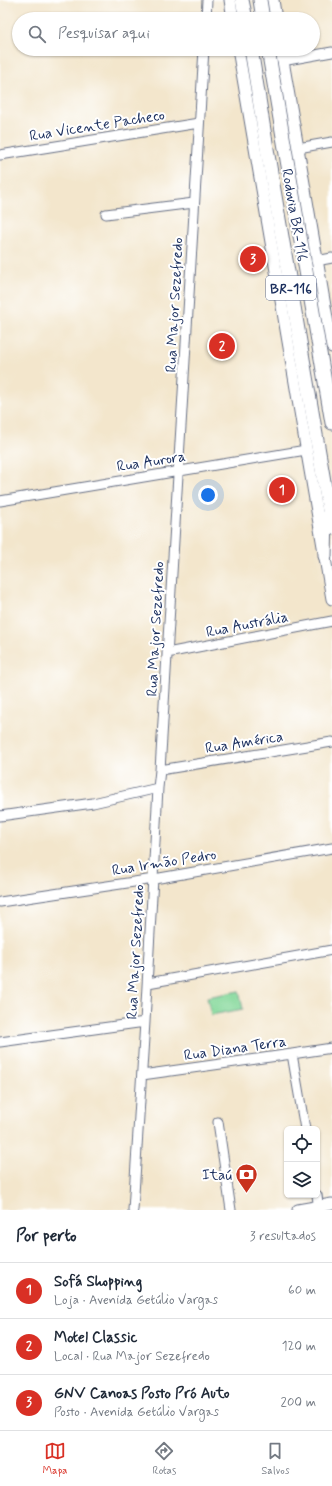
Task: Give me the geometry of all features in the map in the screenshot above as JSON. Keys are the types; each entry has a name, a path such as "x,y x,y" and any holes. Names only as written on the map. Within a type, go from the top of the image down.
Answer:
{"highway":[{"path":"242,0 245,12"},
{"path":"260,0 262,12"},
{"name":"Rodovia BR-116","path":"252,56 332,528"},
{"name":"Rodovia BR-116","path":"269,56 332,423"},
{"name":"BR-116","path":"325,556 326,489"}],"main road":[{"path":"230,0 232,12"},
{"path":"273,0 275,12"},
{"path":"239,56 332,600"},
{"path":"281,56 332,347"},
{"path":"298,1210 319,1208 332,1204"}],"street":[{"path":"206,12 207,0"},
{"path":"320,54 332,52"},
{"name":"Rua Major Sezefredo","path":"132,1210 148,983 158,788 204,56"},
{"path":"282,61 310,56"},
{"name":"Rua Vicente Pacheco","path":"0,155 199,123"},
{"path":"298,148 332,142"},
{"path":"106,214 194,203"},
{"path":"316,261 332,258"},
{"name":"Rua Aurora","path":"0,501 306,450"},
{"name":"Rua Austrália","path":"167,653 332,621"},
{"name":"Rua América","path":"160,770 332,742"},
{"path":"0,816 92,803 158,788"},
{"name":"Rua Irmão Pedro","path":"0,902 154,879 332,848"},
{"path":"148,983 332,950"},
{"path":"0,1042 145,1022"},
{"name":"Rua Diana Terra","path":"142,1075 332,1048"},
{"path":"292,1054 304,1126"},
{"path":"218,1122 231,1210"},
{"path":"317,1198 319,1208"}],"green space":[{"path":"239,991 243,1009 211,1015 207,997"}],"place":[{"name":"GNV Canoas Posto Pró Auto","path":"253,259"},
{"name":"Motel Classic","path":"222,346"},
{"name":"Sofá Shopping","path":"282,490"},
{"name":"Itaú","path":"247,1194"}]}
